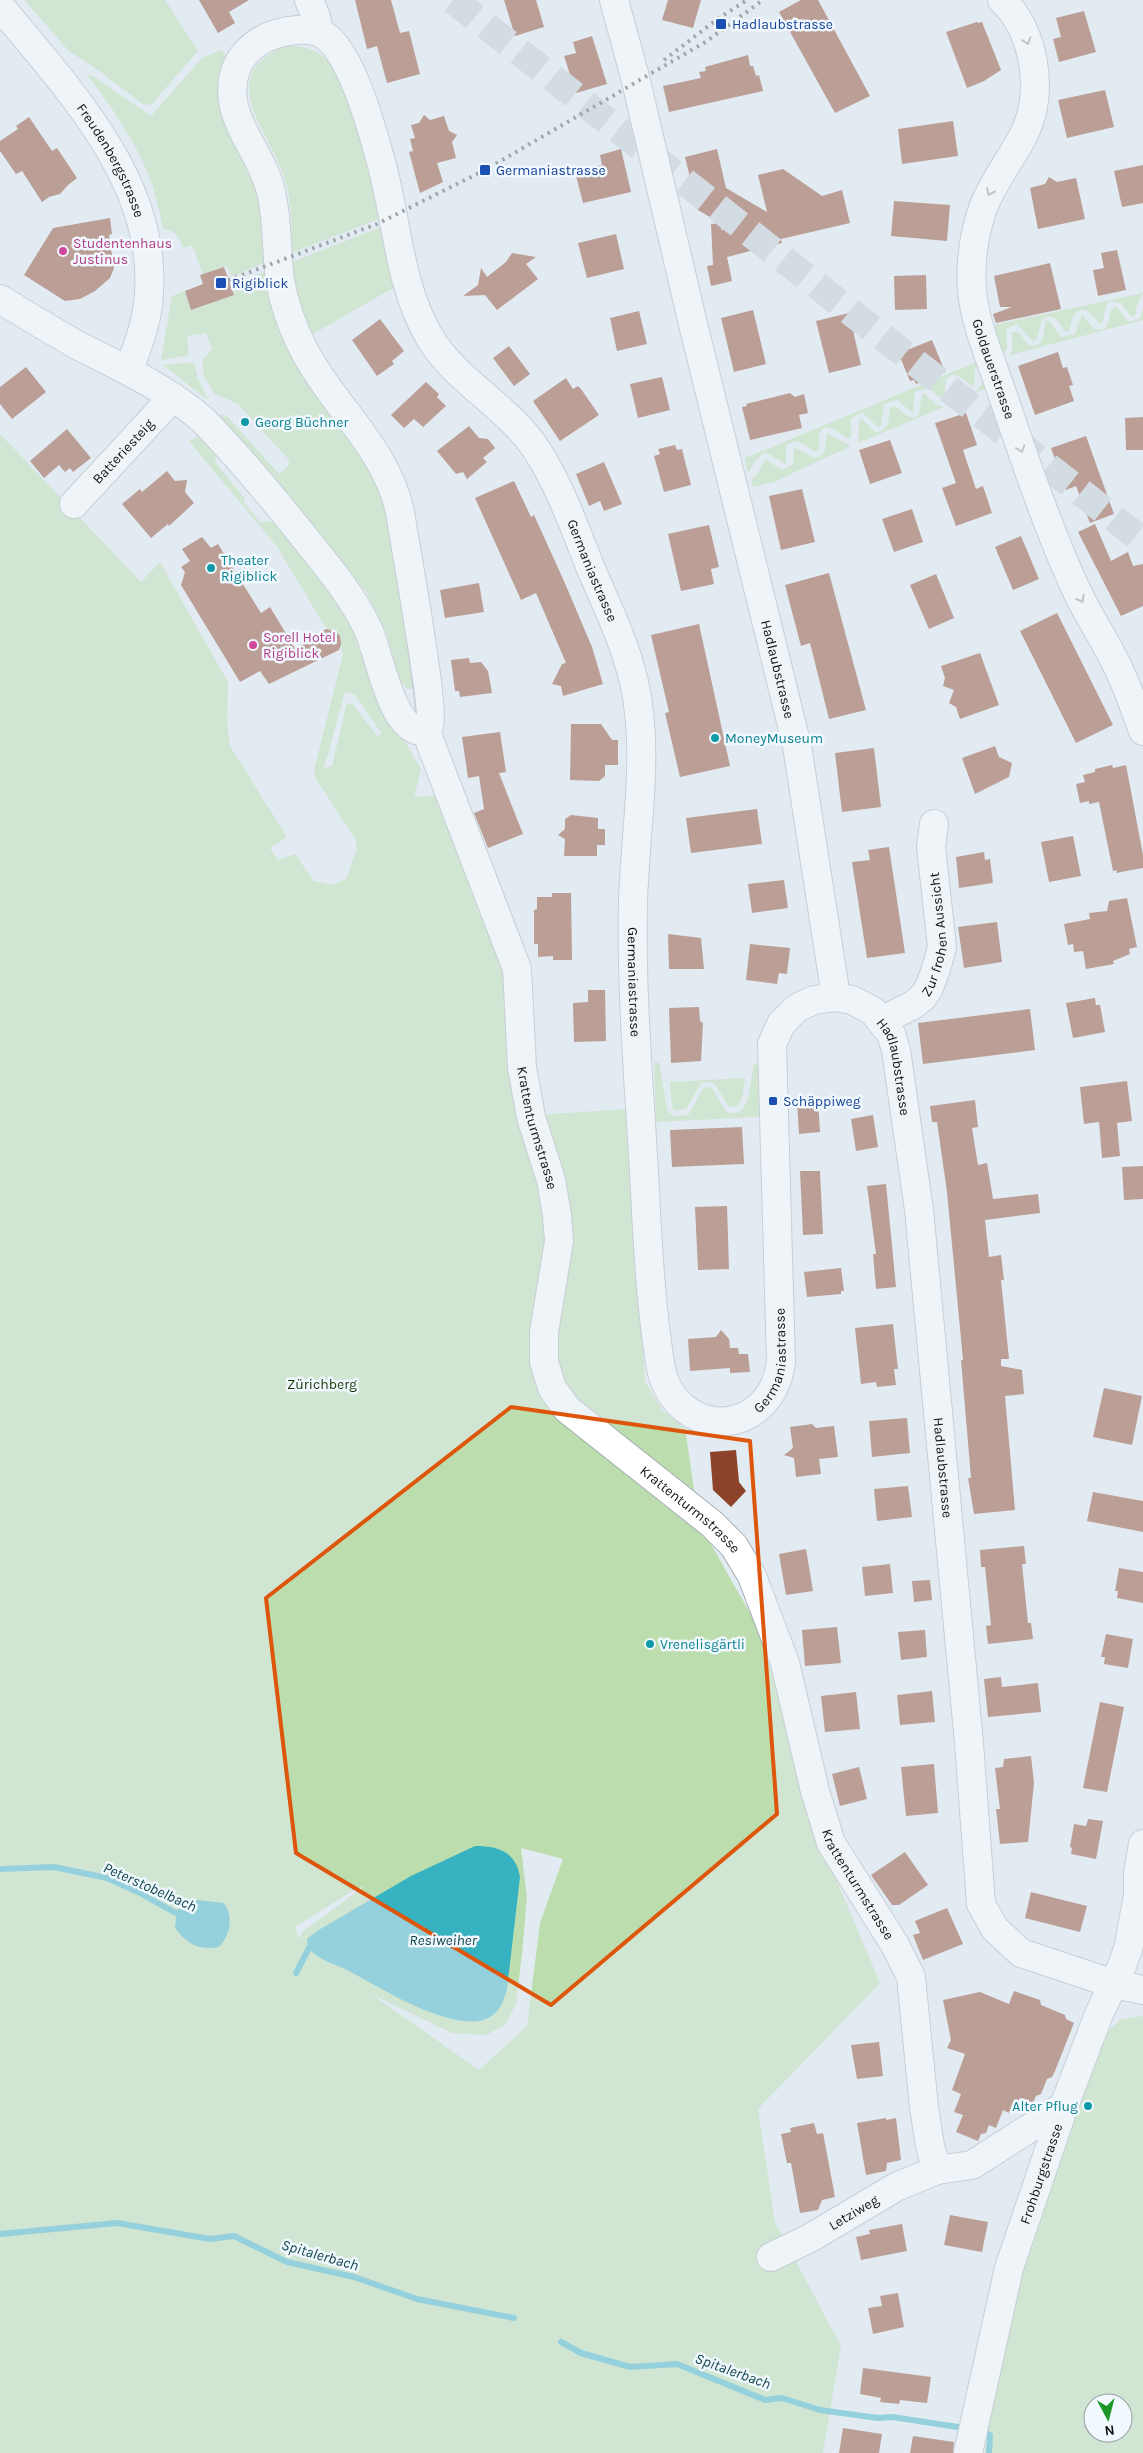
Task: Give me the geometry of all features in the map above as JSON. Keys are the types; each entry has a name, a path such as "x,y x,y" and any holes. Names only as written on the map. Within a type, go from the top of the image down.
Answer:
{"street":[{"path":"0,299 79,346 129,370 188,407 219,437 294,524 358,609 369,631 387,685 405,724 416,730 425,729 430,726 432,720 428,690 400,512 394,489 379,460 313,367 294,330 280,281 273,197 265,171 237,115 232,99 237,67 253,45 269,35 279,32 305,29 319,32 316,17 309,0"},
{"name":"Hadlaubstrasse","path":"614,0 635,77 693,324 734,482 797,746 836,996 852,1000 873,1010 883,1020 891,1034 896,1050 919,1210 969,1743 981,1904 995,1929 1021,1953 1114,1984 1143,1990"},
{"name":"Goldauerstrasse","path":"1002,0 1008,6 1025,34 1035,77 1032,106 1026,130 994,183 983,209 976,234 971,265 975,313 1050,531 1075,588 1120,671 1143,731"},
{"name":"Freudenbergstrasse","path":"0,6 62,82 105,140 135,203 149,268 149,293 144,329 129,370"},
{"name":"Germaniastrasse","path":"319,32 329,38 348,67 371,124 386,179 405,272 428,335 453,366 508,416 536,449 577,534 624,647 634,684 639,716 640,763 633,905 637,1057 650,1260 660,1366 665,1384 675,1402 690,1414 707,1420 730,1421 751,1414 770,1396 779,1378 781,1362 772,1044 781,1024 797,1008 814,1000 836,996"},
{"name":"Batteriesteig","path":"74,504 172,397"},
{"name":"Krattenturmstrasse","path":"425,729 517,969 522,1068 531,1117 551,1180 559,1241 544,1348 547,1375 552,1388 567,1409 684,1500 734,1546 752,1576 786,1663 815,1791 831,1843 896,1944 911,1977 924,2107 930,2146 937,2170"},
{"name":"Zur frohen Aussicht","path":"883,1020 913,1005 923,997 929,988 942,947 931,847 934,824"},
{"name":"Frohburgstrasse","path":"968,2453 1009,2268 1064,2106 1099,2014 1128,1949 1138,1895 1138,1873 1143,1844"},
{"path":"937,2170 972,2165 1064,2106"},
{"name":"Letziweg","path":"771,2257 812,2237 896,2187 937,2170"}],"highlighted area":[{"path":"511,1407 750,1441 777,1814 551,2005 296,1853 266,1598"}],"green space":[{"path":"24,0 165,0 198,51 152,104 144,105 69,51"},
{"path":"285,46 313,50 321,55 331,66 341,83 358,131 379,219 291,253 291,213 286,183 251,104 249,88 252,72 264,58"},
{"path":"221,50 229,57 263,218 264,263 231,277 227,266 203,274 192,245 183,248 176,235 171,231 163,229 153,187 141,157 116,115 88,76 91,75 151,116 202,58"},
{"path":"381,227 388,267 395,287 313,334 299,299 292,262"},
{"path":"265,272 271,305 282,334 296,361 368,462 383,490 388,509 415,689 407,689 400,680 386,632 366,592 219,415 226,415 279,474 289,465 289,460 237,403 214,394 204,376 202,360 212,349 206,333 187,336 189,355 161,360 172,296 185,291 192,310 234,295 231,285"},
{"path":"1143,293 1137,304 1136,314 1132,317 1121,303 1111,301 1107,304 1102,323 1100,324 1087,310 1078,311 1072,319 1069,331 1066,332 1053,317 1046,317 1042,319 1037,339 1032,341 1017,324 1006,329 1007,349 1002,352 994,325"},
{"path":"1116,306 1128,322 1140,318 1143,308 1143,320 1010,355 1012,351 1012,332 1018,332 1030,346 1038,345 1042,341 1046,321 1049,321 1061,337 1075,334 1082,315 1094,329 1102,330 1107,326 1111,310"},
{"path":"979,361 975,369 974,387 961,377 950,376 946,379 944,400 928,388 915,392 913,413 897,400 884,404 881,426 878,427 862,412 851,419 851,437 848,439 832,428 825,427 819,433 819,448 816,452 799,442 793,441 786,446 786,465 771,455 764,453 755,461 748,473 745,458"},
{"path":"194,362 198,379 209,401 163,365"},
{"path":"981,374 989,387 948,404 952,382 957,381 969,392 976,391 982,384"},
{"path":"922,394 925,394 937,405 944,407 858,443 859,419 863,420 875,432 882,431 888,425 890,408 894,406 910,417 913,418 919,415"},
{"path":"827,433 851,446 774,482 753,487 751,480 757,475 765,459 782,470 793,464 794,447 814,458 819,457 825,449"},
{"name":"Zürichberg","path":"0,434 141,582 160,562 228,682 227,721 230,746 287,837 270,848 278,860 295,854 314,881 332,885 346,879 357,849 355,839 315,777 314,770 343,654 338,638 324,625 277,547 189,441 200,436 217,452 215,462 245,499 244,503 261,523 267,521 280,525 349,617 396,726 421,769 414,797 439,795 507,979 522,1116 627,1109 645,1381 662,1410 685,1428 699,1523 764,1638 793,1725 816,1832 880,1983 758,2109 775,2222 841,2346 823,2453 0,2453","holes":["345,692 355,695 382,734 377,736 353,704 347,703 332,766 324,768","521,1848 563,1859 540,1923 527,2026 479,2070 371,1994 452,2033 486,2035 505,2025 516,2004 527,1897","365,1886 302,1932 299,1939 295,1927 354,1890"]},
{"path":"654,1062 659,1063 660,1066 667,1110 677,1116 689,1114 703,1088 711,1087 726,1111 734,1113 740,1111 745,1106 748,1098 754,1064 758,1064 759,1117 656,1122"},
{"path":"745,1078 742,1099 737,1107 728,1106 715,1084 711,1082 701,1083 687,1108 675,1111 672,1107 670,1082"},
{"path":"1143,2016 1143,2453 985,2453 996,2367 1055,2158 1104,2035 1121,2019"}],"water":[{"name":"Resiweiher","path":"475,1846 492,1847 505,1852 515,1862 520,1877 507,1989 500,2007 493,2015 479,2021 461,2021 441,2016 398,1998 347,1970 322,1959 311,1951 307,1939 317,1931 411,1876"},
{"path":"197,1900 224,1903 227,1908 230,1920 228,1932 219,1947 205,1948 194,1945 175,1928 177,1910"}],"building":[{"path":"199,0 249,0 229,12 235,23 218,33"},
{"path":"355,0 391,0 400,33 409,31 420,74 387,83 377,46 367,49"},
{"path":"504,0 536,0 544,27 515,36"},
{"path":"668,0 701,0 693,28 662,20"},
{"path":"801,0 818,0 870,96 835,113 779,12"},
{"path":"1084,11 1096,52 1059,62 1053,39 1061,37 1056,18"},
{"path":"982,22 1001,70 984,81 967,88 946,32"},
{"path":"592,36 607,84 576,93 564,56 576,53 573,42"},
{"path":"748,55 750,66 753,66 756,76 759,75 763,91 669,112 663,86 701,78 699,72 706,71 705,67"},
{"path":"1105,90 1114,127 1067,138 1058,100"},
{"path":"424,115 430,120 444,116 449,131 457,135 452,142 456,158 437,163 443,182 420,193 409,152 413,151 410,139 415,138 411,125 419,123"},
{"path":"29,117 52,151 57,148 77,178 60,194 49,197 42,202 22,171 16,174 0,151 0,141 18,129 16,126"},
{"path":"953,121 958,156 902,164 898,129"},
{"path":"621,149 631,192 583,203 575,172 602,165 600,155"},
{"path":"717,149 726,188 767,212 758,175 783,169 822,196 842,190 850,223 781,239 782,243 727,257 732,281 711,286 707,266 713,265 711,224 720,223 698,210 685,157","holes":["720,223 725,226 722,231"]},
{"path":"1143,165 1143,203 1122,207 1114,171"},
{"path":"1049,177 1057,182 1076,178 1085,219 1038,229 1030,188 1045,184"},
{"path":"894,201 950,205 947,241 891,236"},
{"path":"110,218 112,234 109,235 114,268 110,278 95,291 80,299 65,301 24,275 53,228"},
{"path":"616,234 624,269 587,278 578,243"},
{"path":"1117,250 1126,290 1098,296 1093,270 1104,268 1101,253"},
{"path":"512,253 536,257 526,264 538,279 497,310 485,295 463,296 478,285 481,268 487,277 506,262"},
{"path":"1050,263 1061,309 996,323 993,314 1012,307 1000,307 994,276"},
{"path":"224,267 234,295 191,310 185,291 203,284 200,275"},
{"path":"926,275 927,309 895,310 894,276"},
{"path":"753,310 766,364 734,372 721,318"},
{"path":"639,311 647,344 617,351 610,318"},
{"path":"849,313 861,365 829,373 816,321"},
{"path":"380,319 404,351 392,361 394,364 377,376 352,340"},
{"path":"932,340 945,372 916,384 914,380 910,381 900,357 904,356 902,352"},
{"path":"509,346 530,374 514,386 493,358"},
{"path":"1058,352 1063,368 1067,367 1073,385 1069,386 1074,401 1035,415 1018,366"},
{"path":"26,367 46,392 12,419 0,404 0,387"},
{"path":"662,377 670,410 638,418 630,384"},
{"path":"566,378 573,389 578,386 581,389 599,415 560,441 533,401"},
{"path":"426,382 439,394 437,397 446,406 423,427 414,419 404,428 391,415"},
{"path":"790,393 795,397 804,394 808,413 799,415 802,428 750,440 742,407 747,406 746,404"},
{"path":"966,413 977,445 963,450 976,489 983,486 992,513 956,526 942,488 956,483 935,423"},
{"path":"1143,417 1143,450 1126,450 1125,418"},
{"path":"469,426 479,438 488,439 495,448 483,458 487,462 467,479 463,472 456,474 437,451"},
{"path":"67,429 91,458 73,472 70,468 65,472 59,465 44,478 30,461"},
{"path":"1086,436 1114,514 1090,523 1076,486 1066,490 1051,448"},
{"path":"890,440 902,473 870,484 859,450"},
{"path":"675,445 677,450 682,449 691,485 664,492 654,456 660,454 658,449"},
{"path":"604,462 622,504 604,511 600,501 589,506 576,474"},
{"path":"167,471 175,481 187,480 185,492 194,503 169,526 168,524 151,538 122,504 140,489 142,492"},
{"path":"514,481 531,517 534,515 564,581 592,647 603,684 563,696 561,686 552,684 562,664 566,663 536,593 521,600 475,498"},
{"path":"802,489 815,542 781,550 769,496"},
{"path":"912,509 923,542 894,552 882,519"},
{"path":"1095,524 1111,561 1128,552 1133,566 1143,564 1143,606 1121,616 1078,532"},
{"path":"709,525 719,567 711,569 714,584 681,591 668,534"},
{"path":"1021,536 1039,579 1013,590 995,547"},
{"path":"202,537 211,548 218,544 261,613 270,607 296,650 319,632 327,629 336,632 340,636 341,644 339,650 269,684 260,671 240,682 181,585 185,572 181,567 190,561 182,549"},
{"path":"829,573 866,710 829,719 810,643 801,646 785,585"},
{"path":"936,574 954,618 929,629 910,585"},
{"path":"479,583 484,612 445,618 440,590"},
{"path":"1057,613 1113,725 1076,743 1020,631"},
{"path":"699,624 730,766 680,777 665,713 669,712 651,635"},
{"path":"980,653 999,705 960,719 956,707 949,703 954,690 943,686 945,678 941,666"},
{"path":"469,658 470,663 481,662 488,671 492,693 460,697 459,691 455,691 451,660"},
{"path":"571,724 601,724 612,740 618,740 618,765 605,765 605,776 599,781 570,780"},
{"path":"500,732 506,772 499,773 523,834 488,848 474,813 484,809 479,776 468,778 462,737"},
{"path":"995,746 999,757 1012,763 1009,777 975,794 962,758"},
{"path":"874,748 881,807 842,812 835,753"},
{"path":"1112,765 1113,768 1126,765 1143,855 1143,868 1116,873 1117,870 1113,871 1099,802 1089,804 1089,801 1080,803 1076,784 1085,782 1083,775 1095,772 1095,769"},
{"path":"757,809 762,844 691,853 686,818"},
{"path":"571,815 598,818 598,829 605,829 605,845 597,845 597,856 564,856 565,839 558,835 565,829 565,819"},
{"path":"1073,836 1081,876 1049,882 1041,842"},
{"path":"889,847 905,953 867,958 852,862 870,860 868,850"},
{"path":"984,852 985,860 990,859 993,883 959,888 956,857"},
{"path":"784,880 788,908 752,913 748,884"},
{"path":"552,893 571,893 572,960 553,960 553,956 538,957 538,944 534,944 534,910 537,909 537,897 552,897"},
{"path":"1127,898 1137,947 1129,949 1130,954 1113,961 1114,964 1086,969 1083,951 1074,952 1073,944 1068,945 1064,924 1090,919 1089,913 1107,911 1109,901"},
{"path":"997,922 1002,962 964,968 958,927"},
{"path":"668,934 701,938 704,969 669,969"},
{"path":"750,944 790,948 787,974 779,973 777,984 746,980"},
{"path":"588,990 605,990 606,1041 574,1042 573,1003 588,1002"},
{"path":"1095,998 1096,1005 1100,1005 1105,1032 1073,1038 1066,1003"},
{"path":"699,1007 700,1021 703,1023 701,1061 671,1063 669,1008"},
{"path":"1030,1009 1035,1050 923,1064 918,1023"},
{"path":"1127,1081 1132,1121 1117,1123 1120,1156 1102,1158 1099,1122 1084,1124 1080,1087"},
{"path":"818,1100 820,1132 799,1134 797,1101"},
{"path":"975,1100 978,1127 972,1128 978,1165 987,1163 993,1199 1038,1194 1040,1213 985,1220 989,1257 1001,1255 1004,1280 1001,1280 1009,1359 1001,1359 1001,1366 1022,1370 1024,1394 1005,1396 1015,1510 974,1514 968,1478 971,1478 961,1360 963,1360 947,1192 937,1122 932,1122 930,1106"},
{"path":"873,1115 878,1147 856,1151 851,1119"},
{"path":"742,1127 744,1164 672,1167 670,1130"},
{"path":"1143,1166 1143,1199 1124,1200 1122,1167"},
{"path":"800,1171 820,1171 823,1234 803,1235"},
{"path":"886,1184 896,1287 876,1289 873,1254 876,1254 867,1186"},
{"path":"727,1206 729,1269 698,1270 695,1207"},
{"path":"841,1268 844,1291 841,1291 841,1294 807,1297 804,1272"},
{"path":"893,1324 898,1369 894,1369 896,1385 877,1387 876,1382 861,1384 855,1328"},
{"path":"721,1330 729,1339 730,1348 738,1348 739,1354 748,1354 750,1372 730,1373 730,1368 690,1371 688,1339 716,1337"},
{"path":"1104,1388 1142,1396 1132,1445 1093,1437"},
{"path":"907,1418 910,1453 872,1457 869,1421"},
{"path":"812,1424 816,1428 834,1426 838,1457 819,1459 821,1474 796,1477 794,1458 784,1455 793,1448 790,1427"},
{"path":"736,1450 739,1482 746,1491 731,1507 713,1490 710,1452"},
{"path":"908,1486 912,1517 877,1521 874,1489"},
{"path":"1093,1492 1143,1501 1143,1532 1087,1521"},
{"path":"1024,1546 1026,1564 1022,1564 1028,1623 1031,1623 1033,1639 988,1644 986,1626 991,1625 985,1567 981,1567 980,1550"},
{"path":"806,1549 813,1591 786,1595 779,1554"},
{"path":"890,1564 893,1593 865,1596 862,1567"},
{"path":"1119,1568 1143,1572 1143,1603 1117,1598 1118,1591 1115,1591"},
{"path":"930,1580 932,1600 914,1602 912,1581"},
{"path":"837,1627 841,1663 805,1666 802,1630"},
{"path":"925,1630 927,1657 901,1660 898,1632"},
{"path":"1106,1634 1133,1639 1128,1668 1104,1664 1105,1657 1101,1657"},
{"path":"1001,1677 1002,1687 1038,1683 1041,1712 988,1717 984,1679"},
{"path":"932,1691 935,1722 900,1725 897,1695"},
{"path":"856,1692 860,1729 825,1732 821,1696"},
{"path":"1100,1702 1124,1707 1107,1792 1083,1788"},
{"path":"1031,1756 1034,1783 1028,1842 1000,1844 996,1809 1000,1809 995,1768 1003,1767 1004,1759"},
{"path":"934,1764 938,1813 906,1816 901,1767"},
{"path":"859,1767 867,1799 840,1806 832,1774"},
{"path":"1088,1819 1103,1821 1096,1859 1071,1854 1072,1848 1070,1847 1074,1824 1086,1826"},
{"path":"905,1852 928,1885 899,1905 892,1905 871,1875"},
{"path":"1031,1892 1087,1906 1080,1932 1025,1918"},
{"path":"947,1908 963,1944 923,1960 913,1935 920,1933 915,1921"},
{"path":"1014,1991 1040,2000 1041,2005 1065,2015 1066,2019 1074,2023 1055,2071 1052,2077 1047,2079 1041,2094 1036,2096 1033,2103 1020,2098 1017,2105 1012,2105 1009,2113 1003,2110 996,2128 989,2125 986,2133 981,2134 978,2141 956,2132 963,2115 954,2112 961,2094 952,2090 965,2054 947,2048 951,2040 943,2000 980,1992 1009,2004"},
{"path":"879,2042 883,2076 857,2079 851,2045"},
{"path":"886,2118 886,2120 896,2118 901,2160 887,2163 886,2171 866,2175 857,2123"},
{"path":"814,2123 817,2134 823,2133 835,2197 822,2200 818,2210 800,2213 791,2163 787,2163 781,2134 791,2132 790,2128"},
{"path":"950,2215 988,2222 982,2252 944,2245"},
{"path":"902,2224 907,2251 861,2260 856,2237 870,2234 869,2230"},
{"path":"898,2293 904,2327 873,2334 868,2308 882,2306 880,2296"},
{"path":"863,2368 931,2377 927,2403 900,2400 899,2404 880,2402 881,2398 860,2394"},
{"path":"843,2428 882,2434 879,2453 839,2453"},
{"path":"913,2436 954,2442 953,2453 910,2453"}],"waterway":[{"name":"Peterstobelbach","path":"0,1869 54,1867 107,1878 138,1892 183,1917"},
{"path":"296,1973 309,1948"},
{"name":"Spitalerbach","path":"0,2234 117,2223 210,2239 234,2236 287,2262 354,2277 417,2299 514,2318"},
{"name":"Spitalerbach","path":"561,2342 581,2353 630,2367 677,2364 765,2400 782,2398 820,2410 878,2418 892,2417 958,2427"},
{"name":"Spitalerbach","path":"981,2431 990,2435 989,2453"}],"tunnel":[{"path":"453,0 1143,541"}],"railway":[{"path":"664,60 719,18 747,0"},
{"path":"221,283 377,224 485,170 707,41 763,0"}],"place":[{"name":"Hadlaubstrasse","path":"721,24"},
{"name":"Germaniastrasse","path":"485,170"},
{"name":"Studentenhaus Justinus","path":"63,251"},
{"name":"Rigiblick","path":"221,283"},
{"name":"Georg Büchner","path":"245,422"},
{"name":"Theater Rigiblick","path":"211,568"},
{"name":"Sorell Hotel Rigiblick","path":"253,645"},
{"name":"MoneyMuseum","path":"715,738"},
{"name":"Schäppiweg","path":"773,1101"},
{"name":"Vrenelisgärtli","path":"650,1644"},
{"name":"Alter Pflug","path":"1088,2106"}]}
